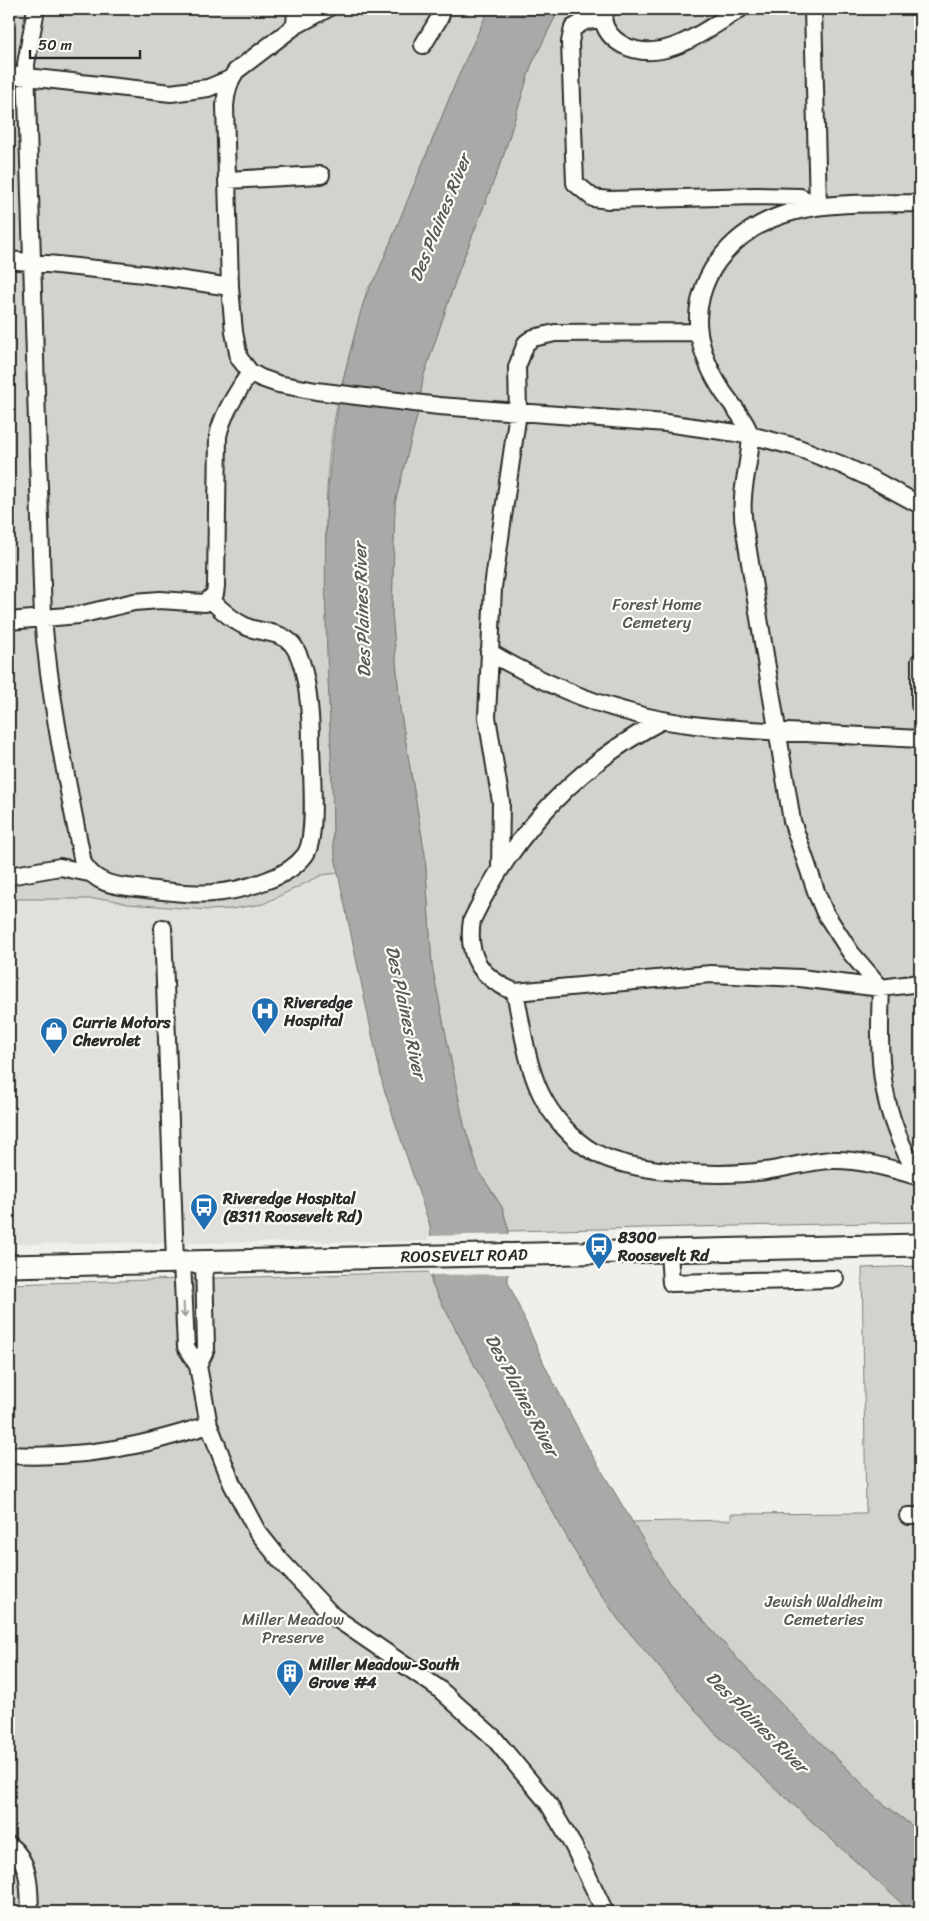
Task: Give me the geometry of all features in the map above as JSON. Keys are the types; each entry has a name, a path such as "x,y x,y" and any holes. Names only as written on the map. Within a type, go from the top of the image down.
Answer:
{"main road":[{"name":"ROOSEVELT ROAD","path":"9,1266 204,1260 920,1245"}],"lane":[{"path":"36,9 30,35 26,76 43,618 47,667 56,724 84,863 89,873 96,879 108,884 186,894 217,895 246,889 277,877 297,864 307,854 312,834 311,730 300,660 293,645 286,639 247,627 222,611 211,600"},
{"path":"295,26 296,9"},
{"path":"9,75 171,93 208,88 230,79 243,64 295,26 326,9"},
{"path":"423,45 440,17 442,9"},
{"path":"740,9 673,48 650,51 632,50 610,35 604,27 605,14 572,28 570,42 574,183 593,198 609,200 791,196 800,197 818,206"},
{"path":"813,9 818,206"},
{"path":"230,79 225,106 230,287 236,347 239,358 250,372 278,384 316,391 439,406 666,422 750,435 796,447 842,465 920,505"},
{"path":"227,180 321,175"},
{"path":"920,203 818,206 796,210 762,222 720,258 711,271 704,286 698,315 699,332 713,375 750,435 742,499 744,525 792,821 825,913 851,953 881,988 879,1047 885,1098 899,1140 920,1177"},
{"path":"9,260 144,274 230,287"},
{"path":"500,872 501,802 487,717 489,652 493,587 518,412 517,367 526,343 533,338 555,333 699,332"},
{"path":"9,621 78,615 134,602 160,600 199,604 211,600 215,594 216,586 218,436 221,422 227,410 250,372"},
{"path":"489,652 530,676 571,693 624,711 662,720 777,731 920,738"},
{"path":"920,661 920,705"},
{"path":"662,720 612,750 565,788 519,840 472,920 472,946 476,962 487,976 500,986 515,992 711,974 800,978 881,988 920,983"},
{"path":"9,876 60,867 89,873"},
{"path":"163,928 178,1261 186,1347 198,1366 209,1425 232,1484 257,1531 280,1562 333,1616 413,1669 493,1737 548,1803 574,1847 605,1912"},
{"path":"515,992 534,1078 542,1096 573,1137 592,1152 606,1158 652,1169 735,1174 763,1172 829,1160 846,1160 920,1177"},
{"path":"669,1251 671,1283 836,1279"},
{"path":"198,1366 206,1349 204,1260"},
{"path":"9,1455 58,1455 135,1445 209,1425"},
{"path":"9,1845 19,1853 24,1862 29,1883 30,1912"}],"shaded area":[{"name":"Riveredge Hospital","path":"338,873 383,1086 428,1216 430,1226 428,1241 9,1244 9,899 109,899 129,904 209,910 263,904 322,875"}],"green space":[{"path":"9,9 489,9 461,70 377,275 367,290 338,402 328,471 325,564 333,842 338,873 322,875 263,904 209,910 128,904 108,899 9,899"},
{"name":"Forest Home Cemetery","path":"559,9 920,9 920,1222 509,1231 502,1207 479,1172 464,1125 432,966 425,855 400,709 392,612 395,503 418,412 423,378 459,270 503,157 531,66"},
{"name":"Jewish Waldheim Cemeteries","path":"920,1266 920,1832 880,1801 757,1680 669,1583 631,1522 731,1520 731,1514 866,1513 862,1268"},
{"name":"Miller Meadow Preserve","path":"429,1272 432,1284 531,1473 591,1580 618,1619 715,1733 911,1912 9,1912 9,1284"}],"water":[{"name":"Des Plaines River","path":"489,9 559,9 531,66 503,157 459,270 423,378 418,412 395,503 392,612 400,709 425,855 432,966 464,1125 479,1172 502,1207 509,1231 508,1282 546,1368 591,1453 669,1583 757,1680 880,1801 920,1832 920,1912 911,1912 715,1733 618,1619 591,1580 531,1473 432,1284 430,1226 383,1086 333,842 326,594 326,532 330,470 338,409 364,301 377,275 461,70"}],"pier":[{"path":"511,1234 511,1274 429,1275 428,1236"}],"place":[{"name":"Riveredge Hospital","path":"265,1035"},
{"name":"Currie Motors Chevrolet","path":"54,1055"},
{"name":"Riveredge Hospital (8311 Roosevelt Rd)","path":"204,1231"},
{"name":"8300 Roosevelt Rd","path":"599,1270"},
{"name":"Miller Meadow-South Grove #4","path":"290,1697"}]}
